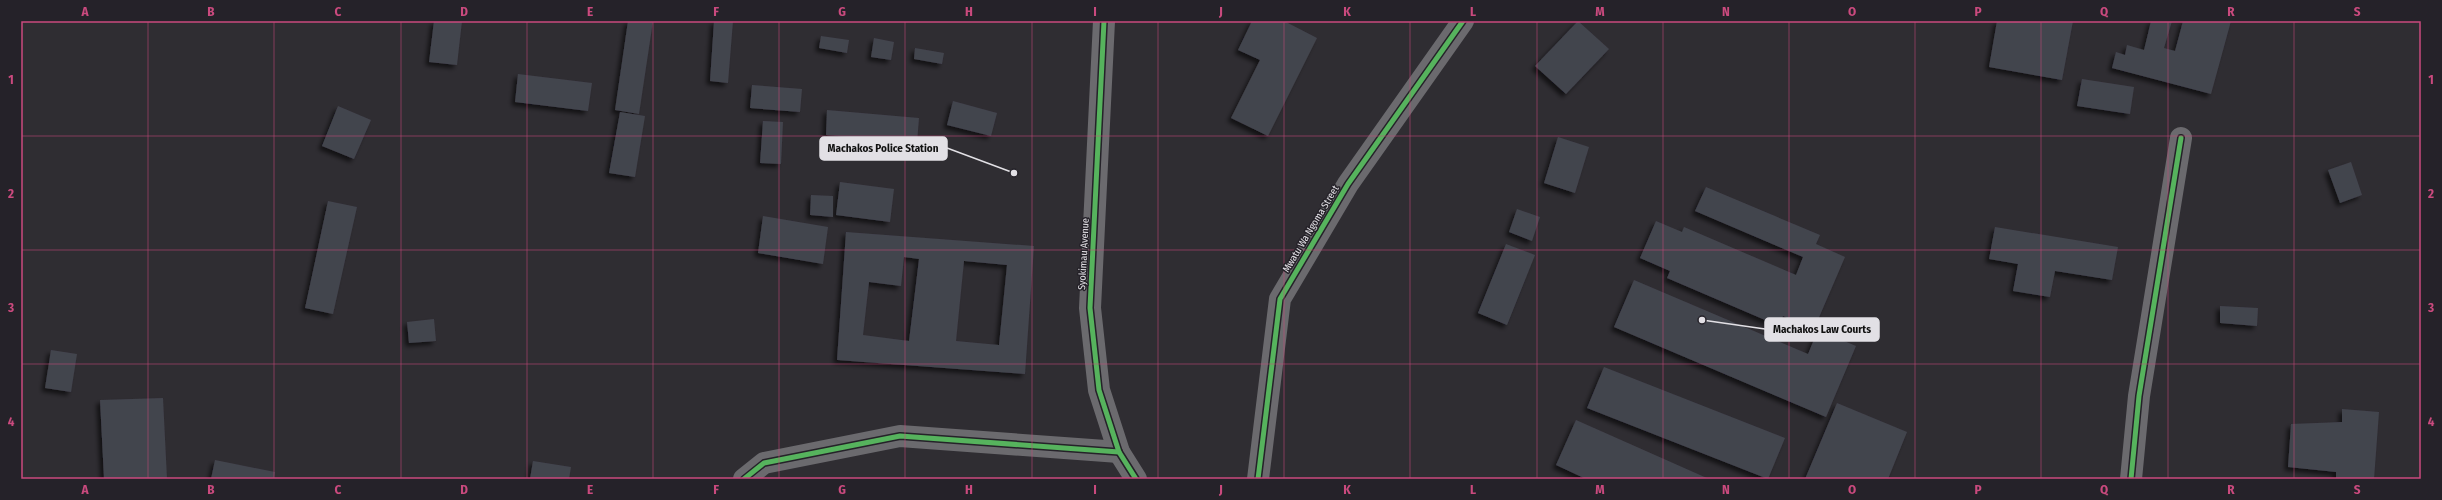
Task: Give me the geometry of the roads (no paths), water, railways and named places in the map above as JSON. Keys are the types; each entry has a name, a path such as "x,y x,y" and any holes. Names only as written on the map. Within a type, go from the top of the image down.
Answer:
{"street":[{"name":"Syokimau Avenue","path":"1104,21 1090,308 1099,390 1119,452 1136,479"},
{"name":"Mwatu Wa Ngoma Street","path":"1258,479 1280,299 1348,184 1463,21"},
{"path":"2131,479 2139,396 2181,138"},
{"path":"744,479 764,463 900,436 1119,452"}],"place":[{"name":"Machakos Police Station","path":"1014,173"},
{"name":"Machakos Law Courts","path":"1702,320"}]}
